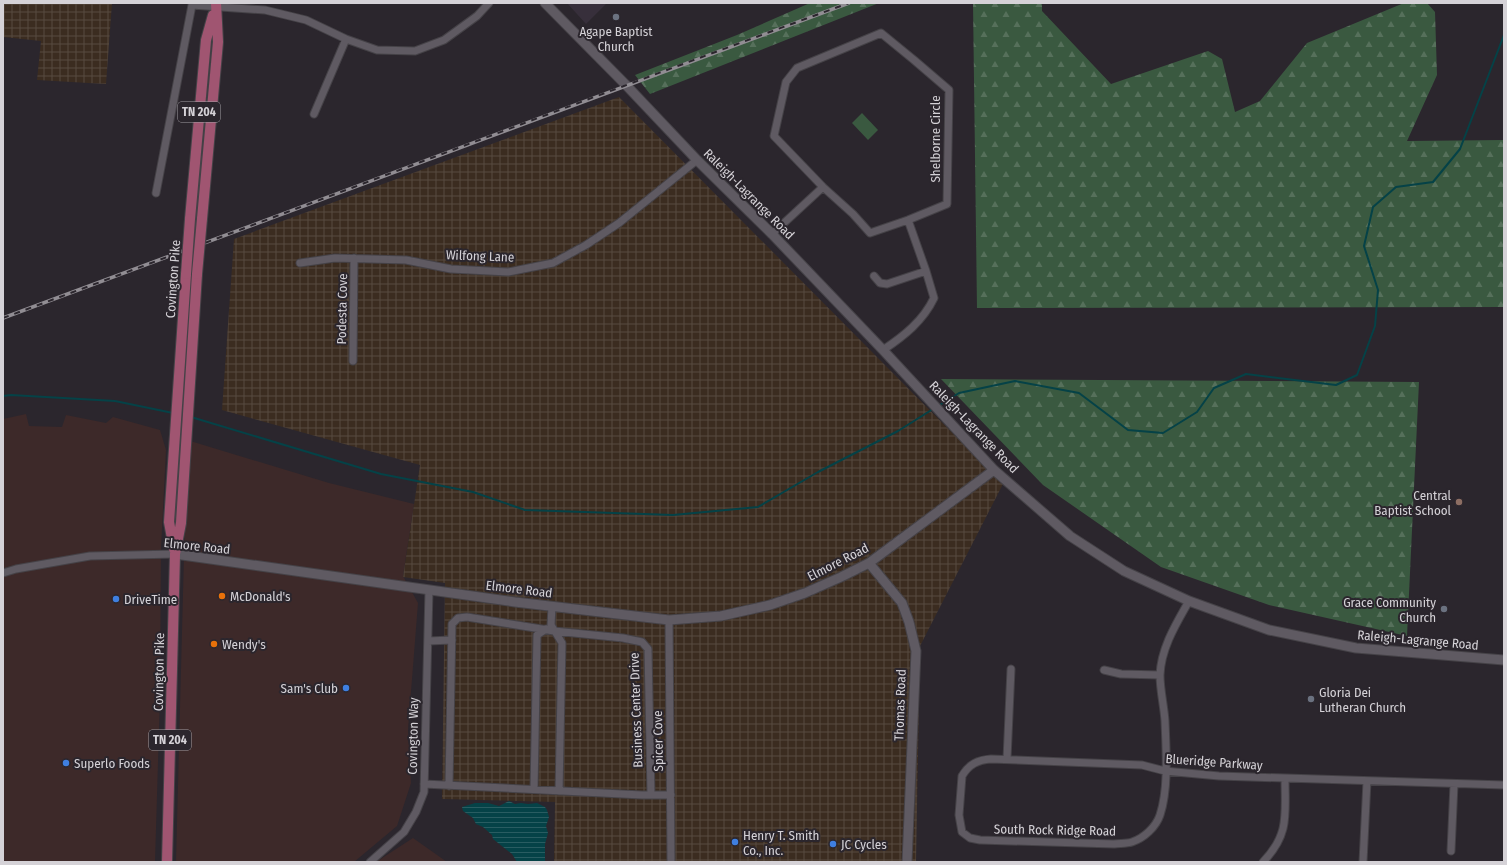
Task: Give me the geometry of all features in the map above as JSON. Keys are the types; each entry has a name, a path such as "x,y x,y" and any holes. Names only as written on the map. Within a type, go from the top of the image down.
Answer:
{"main road":[{"name":"Raleigh-Lagrange Road","path":"545,3 697,160 772,234 883,350 994,470 1070,536 1124,571 1189,601 1269,630 1356,648 1504,660"},
{"name":"Covington Pike","path":"175,554 169,522 190,219 206,40 216,5"},
{"name":"Covington Pike","path":"167,862 175,554 181,523 202,219 218,42 216,5"},
{"name":"Elmore Road","path":"175,554 429,590 669,620 721,616 770,605 805,593 869,563 994,470"},
{"name":"Thomas Road","path":"869,563 902,603 909,622 916,651 907,862"}],"street":[{"path":"156,192 192,5 216,5 265,10 306,20 346,39 377,50 415,51 444,40 476,16 489,3"},
{"name":"Shelborne Circle","path":"881,33 949,90 947,204 908,220 870,233 853,214 823,187 774,136 786,82 797,68 881,33"},
{"path":"314,114 346,39"},
{"name":"Wilfong Lane","path":"300,263 335,258 406,260 451,269 508,272 553,263 586,245 619,224 697,160"},
{"path":"772,234 823,187"},
{"path":"883,350 905,335 920,320 934,298 908,220"},
{"name":"Podesta Cove","path":"353,361 354,258"},
{"path":"874,276 880,283 887,284 926,271"},
{"name":"Elmore Road","path":"3,573 16,569 90,556 175,554"},
{"name":"Covington Way","path":"370,862 404,832 416,812 424,792 429,590"},
{"path":"1165,771 1165,721 1160,675 1163,655 1171,634 1189,601"},
{"path":"552,606 550,628 562,643 559,791"},
{"name":"Business Center Drive","path":"452,640 452,624 458,618 467,617 623,638 642,642 648,649 651,795"},
{"name":"Spicer Cove","path":"669,620 671,862"},
{"path":"534,789 537,635 550,628"},
{"path":"428,641 452,640 449,786"},
{"path":"1008,759 1011,669"},
{"path":"1104,670 1121,674 1160,675"},
{"name":"Blueridge Parkway","path":"962,832 959,815 961,782 965,770 971,764 980,760 1008,759 1142,765 1165,771 1211,776 1504,785"},
{"name":"South Rock Ridge Road","path":"962,832 970,838 980,840 1114,844 1132,842 1147,833 1155,825 1160,815 1164,794 1165,771"},
{"path":"1263,862 1276,847 1283,832 1285,778"},
{"path":"1364,862 1367,781"},
{"path":"424,784 671,795"},
{"path":"1451,851 1454,784"}],"shaded area":[{"path":"3,3 112,3 106,84 37,80 41,41 3,37"},
{"path":"567,3 607,3 586,24"},
{"path":"619,97 1003,484 920,646 916,862 554,862 555,802 442,799 445,583 403,577 420,465 222,410 234,239"},
{"path":"26,414 29,426 62,427 66,415 106,423 113,417 160,430 166,450 161,548 160,696 155,862 3,862 3,419"},
{"path":"187,440 329,483 414,504 403,576 418,603 408,730 411,783 397,826 354,862 176,862"},
{"path":"413,838 447,862 376,862"}],"green space":[{"path":"810,3 879,3 650,94 635,75 737,35"},
{"path":"973,3 1042,3 1042,11 1111,84 1208,51 1222,59 1235,112 1260,101 1307,43 1404,3 1427,3 1435,12 1437,75 1407,141 1504,140 1504,307 977,308"},
{"path":"862,113 878,130 868,140 852,123"},
{"path":"941,379 1419,382 1407,636 1269,605 1161,567 1043,485"}],"water":[{"path":"509,801 515,804 537,803 545,807 547,810 549,817 546,826 548,833 545,844 545,862 517,862 512,854 493,839 492,835 483,827 476,824 473,818 463,811 462,807 475,803 488,803 499,806"}],"waterway":[{"path":"938,406 959,393 1015,381 1079,393 1128,430 1163,433 1197,412 1214,388 1246,374 1336,385 1357,375 1375,326 1378,290 1364,246 1373,207 1396,187 1433,182 1460,149 1504,35"},
{"path":"3,396 11,395 115,401 173,413"},
{"path":"191,417 381,474 473,492 525,510 673,515 758,507 818,472 898,431 933,409"}],"railway":[{"path":"3,318 849,3"}],"place":[{"name":"Agape Baptist Church","path":"616,17"},
{"name":"Central Baptist School","path":"1459,502"},
{"name":"McDonald's","path":"222,596"},
{"name":"DriveTime","path":"116,599"},
{"name":"Grace Community Church","path":"1444,609"},
{"name":"Wendy's","path":"214,644"},
{"name":"Sam's Club","path":"346,688"},
{"name":"Gloria Dei Lutheran Church","path":"1311,699"},
{"name":"Superlo Foods","path":"66,763"},
{"name":"Henry T. Smith Co., Inc.","path":"735,842"},
{"name":"JC Cycles","path":"833,844"}]}
